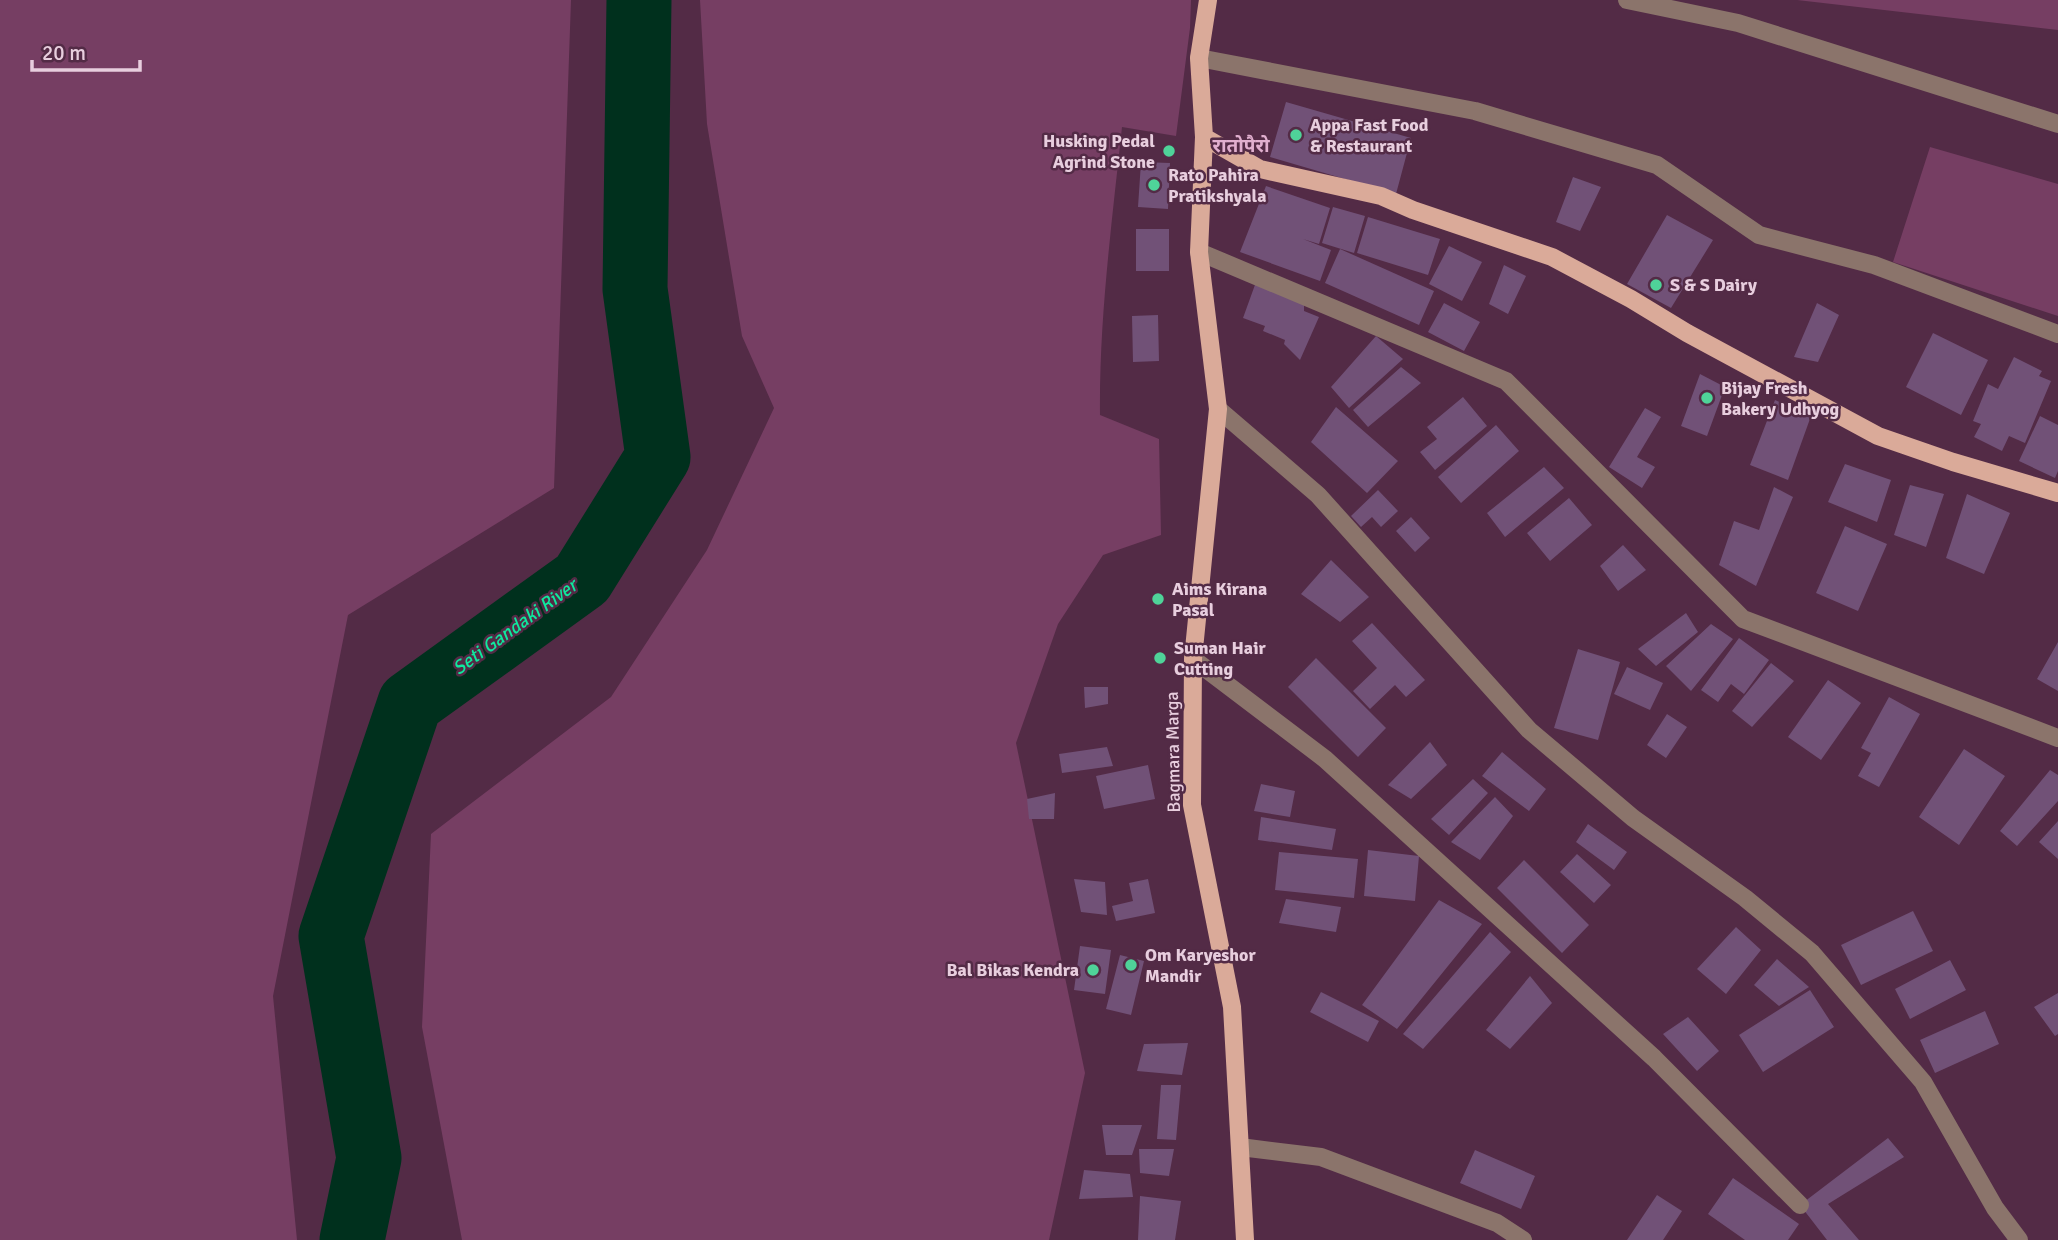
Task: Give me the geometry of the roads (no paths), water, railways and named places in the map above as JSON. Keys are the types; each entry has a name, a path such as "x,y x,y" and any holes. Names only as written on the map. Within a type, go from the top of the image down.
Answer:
{"main road":[{"name":"Bagmara Marga","path":"1208,0 1199,58 1204,137 1199,252 1218,410 1193,659 1192,804 1233,1007 1245,1240"},
{"path":"1204,137 1260,169 1381,196 1413,210 1552,257 1878,436 1953,462 2058,493"}],"street":[{"path":"1627,0 1738,23 2058,124"},
{"path":"1199,58 1475,111 1657,165 1759,235 1874,265 2058,334"},
{"path":"1199,252 1506,382 1743,619 2058,738"},
{"path":"1218,410 1318,495 1529,730 1633,818 1745,898 1812,953 1923,1082 1995,1208 2019,1240"},
{"path":"1193,659 1335,768 1654,1058 1800,1205"},
{"path":"1240,1147 1321,1157 1497,1223 1523,1240"}],"waterway":[{"name":"Seti Gandaki River","path":"352,1240 369,1158 331,936 410,703 582,579 658,457 635,289 639,0"}],"place":[{"name":"Appa Fast Food & Restaurant","path":"1296,135"},
{"name":"Husking Pedal Agrind Stone","path":"1169,151"},
{"name":"Rato Pahira Pratikshyala","path":"1154,185"},
{"name":"S & S Dairy","path":"1656,285"},
{"name":"Bijay Fresh Bakery Udhyog","path":"1707,398"},
{"name":"Aims Kirana Pasal","path":"1158,599"},
{"name":"Suman Hair Cutting","path":"1160,658"},
{"name":"Om Karyeshor Mandir","path":"1131,965"},
{"name":"Bal Bikas Kendra","path":"1093,970"}],"district":[{"name":"रातोपैरो","path":"1241,146"}]}
